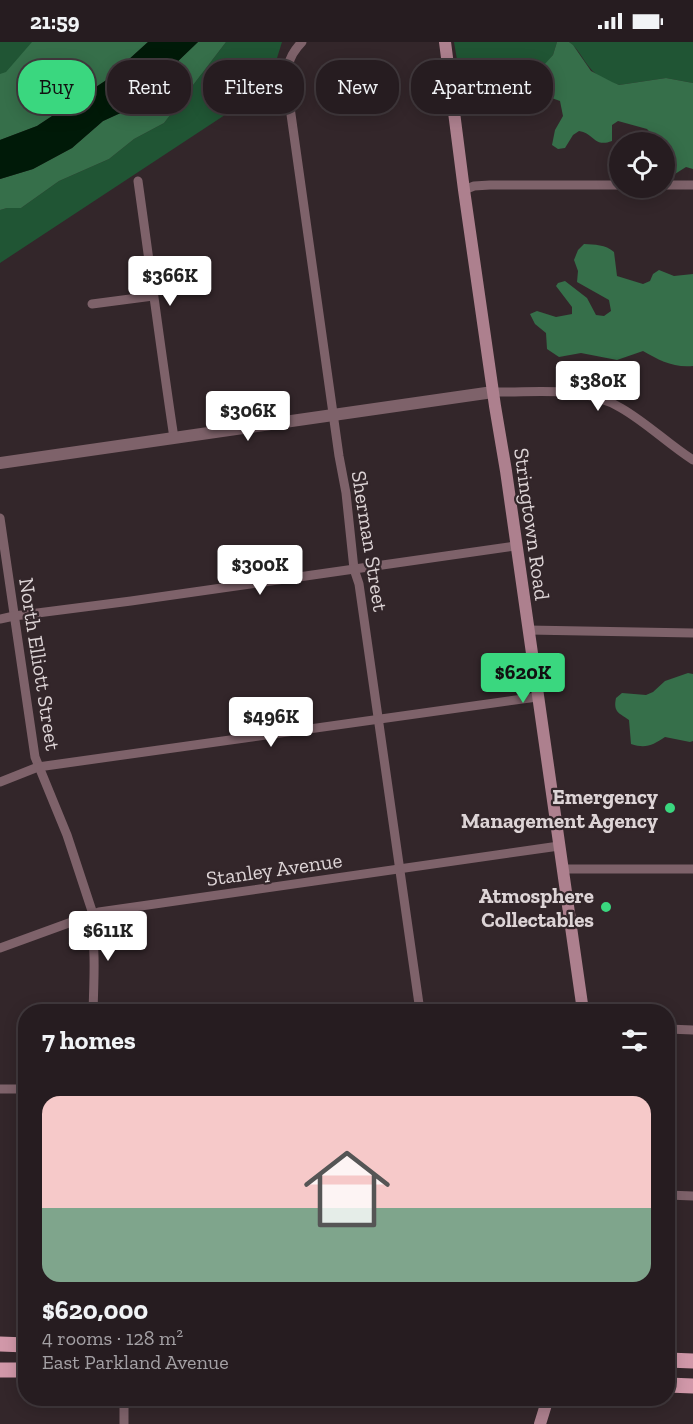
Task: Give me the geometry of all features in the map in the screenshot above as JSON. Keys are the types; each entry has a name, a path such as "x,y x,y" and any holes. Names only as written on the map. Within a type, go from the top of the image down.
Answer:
{"main road":[{"name":"Stringtown Road","path":"445,42 464,190 582,1004"},
{"path":"0,1344 18,1345"},
{"path":"675,1360 693,1360"},
{"path":"0,1370 18,1370"},
{"path":"675,1385 693,1386"},
{"path":"540,1424 546,1406"}],"street":[{"name":"Sherman Street","path":"302,42 295,49 288,64 288,93 347,504 354,569 359,584 419,1004"},
{"path":"138,181 174,438"},
{"path":"464,190 474,186 490,185 609,185"},
{"path":"675,185 693,185"},
{"path":"92,304 153,296"},
{"path":"0,463 493,392 553,391 589,395 619,406 693,460"},
{"name":"North Elliott Street","path":"0,518 35,757 67,835 91,915 94,955 93,1004"},
{"path":"0,619 515,546"},
{"path":"528,630 693,633"},
{"path":"0,782 38,767 537,697"},
{"name":"Stanley Avenue","path":"0,948 99,912 559,846"},
{"path":"563,869 693,869"},
{"path":"675,1029 693,1030"},
{"path":"0,1089 18,1089"},
{"path":"675,1195 693,1196"},
{"path":"124,1406 124,1424"}],"green space":[{"path":"0,42 73,42 48,60 18,60 18,81 0,94"},
{"path":"32,42 148,42 128,60 107,60 107,79 95,88 95,60 18,60 18,114 55,114 37,126 0,140 0,74 6,72"},
{"path":"198,42 226,42 212,60 203,60 203,72 191,88 191,60 179,60"},
{"path":"226,42 282,42 277,60 212,60"},
{"path":"454,42 557,42 549,60 457,60"},
{"path":"557,42 569,42 591,71 619,85 666,78 693,83 693,169 686,167 675,174 675,132 650,132 647,129 618,121 612,125 612,132 609,132 609,142 601,143 579,131 573,135 565,148 558,149 552,145 555,130 563,116 560,101 553,98 553,60 548,60 553,55"},
{"path":"569,42 693,42 693,83 666,78 615,84 593,71"},
{"path":"203,72 203,114 226,114 0,263 0,210 21,208 59,181 109,159 134,139 164,123 171,114 191,114 191,88"},
{"path":"118,114 171,114 164,123 134,139 109,159 59,181 21,208 0,210 0,179 33,169 72,148 103,121"},
{"path":"584,244 600,245 611,249 614,252 617,276 643,284 650,281 653,274 659,270 674,276 693,274 693,366 673,365 643,351 617,360 581,353 559,357 547,349 546,333 535,324 530,314 537,311 556,317 572,314 572,307 556,286 558,283 565,281 587,298 596,315 604,316 611,311 609,300 577,282 578,271 574,260 578,250"},
{"path":"688,673 693,674 693,741 665,737 649,745 631,744 629,720 616,709 616,698 622,693 646,695 665,681"}],"shaded area":[{"path":"148,42 198,42 179,60 128,60"},
{"path":"107,79 107,114 118,114 103,121 72,148 33,169 0,179 0,140 37,126 55,114 95,114 95,88"}],"place":[{"name":"Emergency Management Agency","path":"670,808"},
{"name":"Atmosphere Collectables","path":"606,907"}]}
